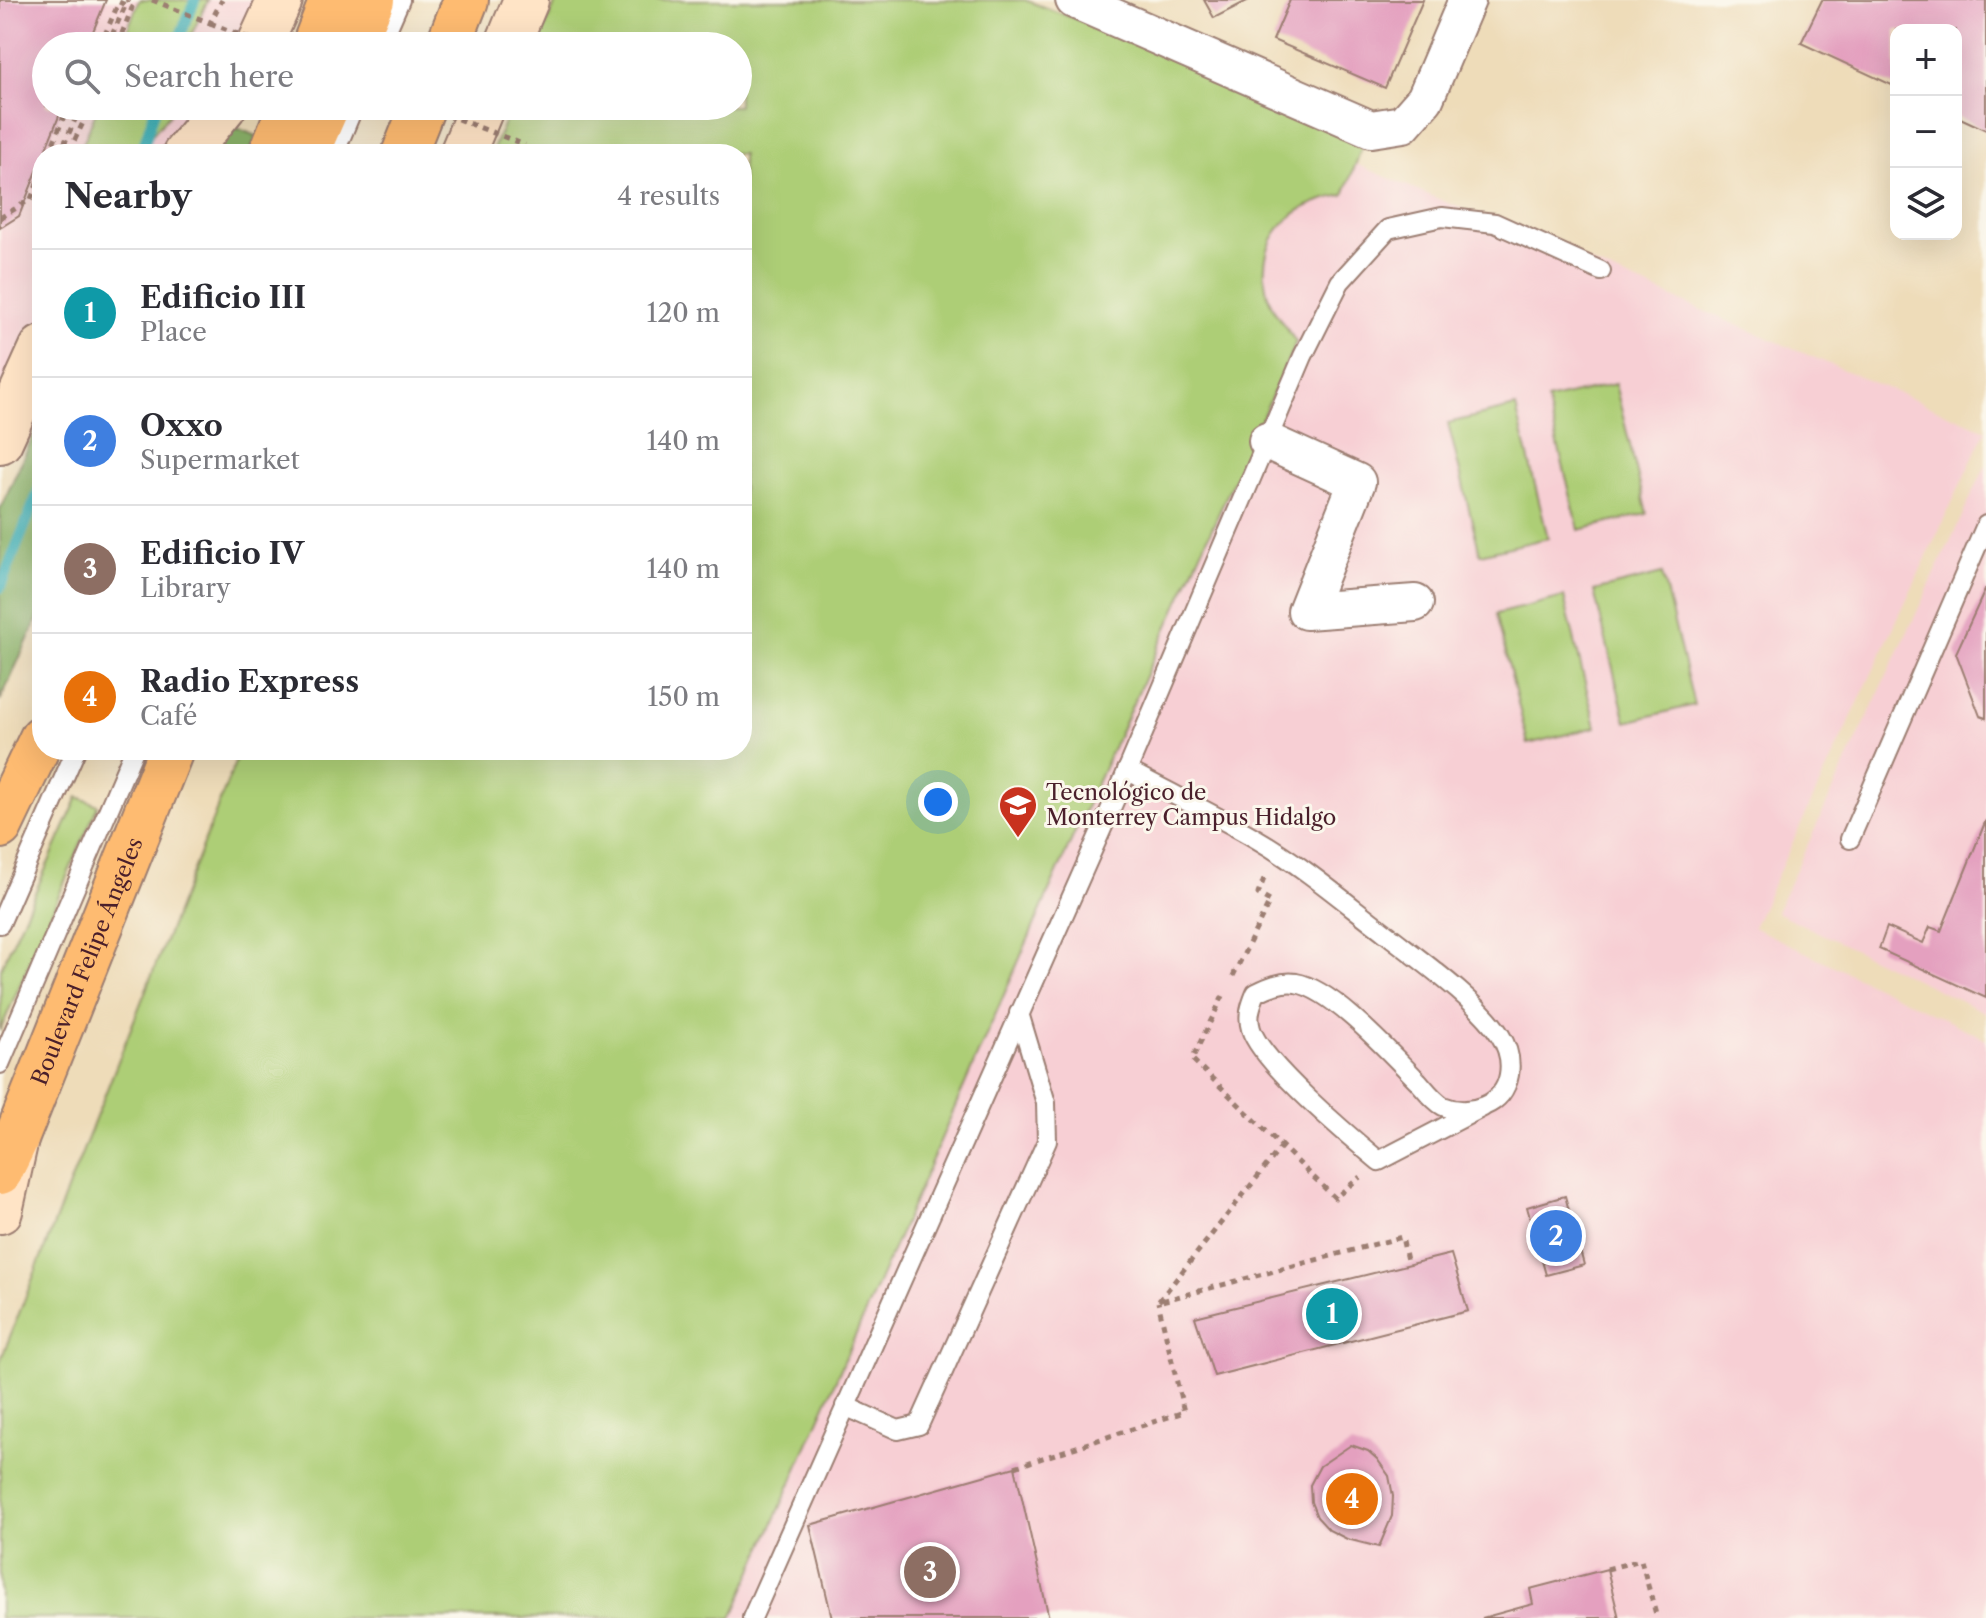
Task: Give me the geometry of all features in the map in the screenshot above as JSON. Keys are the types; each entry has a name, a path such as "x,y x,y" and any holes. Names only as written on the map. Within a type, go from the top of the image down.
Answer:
{"highway":[{"path":"319,32 332,0"},
{"path":"358,32 372,0"},
{"path":"453,32 466,0"},
{"path":"275,144 284,120"},
{"path":"310,144 321,120"},
{"path":"408,144 417,120"},
{"path":"0,826 32,759"},
{"name":"Boulevard Felipe Ángeles","path":"8,1156 167,760"}],"main road":[{"path":"265,32 280,0"},
{"path":"513,32 526,0"},
{"path":"193,144 213,120"},
{"path":"466,144 476,120"},
{"path":"0,441 32,370"},
{"path":"0,1211 8,1156"}],"street":[{"path":"1074,0 1371,129 1403,124 1425,99 1467,0"},
{"path":"1267,441 1357,482 1306,611 1415,603"}],"lane":[{"path":"386,32 400,0"},
{"path":"338,144 348,120"},
{"path":"752,1618 1127,770 1303,356 1340,282 1388,229 1442,217 1495,223 1601,271"},
{"path":"1850,839 1986,525"},
{"path":"0,924 72,760"},
{"path":"0,1064 130,760"},
{"path":"1127,770 1257,838 1337,896 1421,961 1481,1013 1501,1035 1510,1059 1508,1080 1501,1096 1483,1107 1379,1161 1310,1099 1261,1048 1250,1028 1249,1009 1256,993 1274,984 1295,983 1316,990 1380,1043 1440,1105 1463,1112 1483,1107"},
{"path":"845,1406 898,1430 919,1425 1047,1141 1046,1103 1019,1013"}],"path":[{"path":"113,32 128,0"},
{"path":"152,0 233,32"},
{"path":"210,23 222,0"},
{"path":"106,32 119,2 132,8 123,32"},
{"path":"53,144 62,120"},
{"path":"64,144 73,120"},
{"path":"66,144 74,120"},
{"path":"73,144 84,120"},
{"path":"460,120 522,144"},
{"path":"0,218 32,197"},
{"path":"1158,1302 1282,1146"},
{"path":"1158,1302 1402,1237 1408,1265"},
{"path":"1015,1467 1184,1412 1158,1302"},
{"path":"1607,1569 1641,1560 1657,1618"}],"shaded area":[{"path":"0,0 280,0 265,32 32,32 32,120 213,120 193,144 32,144 32,370 0,441"},
{"name":"Tecnológico de Monterrey Campus Hidalgo","path":"967,0 1986,430 1753,927 1986,1039 1986,1618 0,1618 0,1462 732,760 752,760 752,144 741,144 739,120 752,120 752,43"},
{"path":"1986,465 1986,1013 1776,912"}],"green space":[{"path":"139,0 208,0 193,32 126,32"},
{"path":"557,0 1025,0 1369,128 1344,195 1326,199 1295,213 1283,224 1268,251 1265,269 1268,295 1296,342 1075,832 732,1618 0,1618 0,1362 236,760 752,760 752,144 495,144 505,120 752,120 752,32 543,32"},
{"path":"92,120 165,120 144,144 83,144"},
{"path":"232,126 257,136 253,144 217,144"},
{"path":"1615,384 1647,514 1579,530 1547,400"},
{"path":"1516,407 1548,538 1480,554 1448,423"},
{"path":"32,439 32,631 0,701 0,509"},
{"path":"1662,574 1694,705 1626,722 1594,591"},
{"path":"1564,597 1596,727 1528,744 1496,614"},
{"path":"78,797 98,805 0,1031 1,968"}],"building":[{"path":"0,0 106,0 93,32 32,32 32,120 57,120 48,144 32,144 32,184 19,216 0,228"},
{"path":"1204,0 1249,0 1214,18"},
{"path":"1290,0 1423,0 1385,88 1273,40"},
{"path":"1822,0 1986,0 1986,130 1962,119 1962,24 1890,24 1890,84 1801,43"},
{"path":"1986,588 1986,718 1980,716 1956,653"},
{"path":"1986,820 1986,998 1879,949 1887,927 1923,943 1930,927 1941,931"},
{"path":"1565,1196 1584,1265 1546,1275 1527,1207"},
{"path":"1451,1254 1468,1311 1214,1376 1195,1317"},
{"path":"1351,1445 1368,1451 1389,1476 1393,1496 1392,1516 1379,1547 1347,1539 1329,1530 1317,1517 1311,1502 1310,1485 1320,1466"},
{"path":"1015,1467 1049,1618 832,1618 810,1525"},
{"path":"1607,1569 1619,1618 1482,1618 1533,1604 1530,1589"}],"waterway":[{"path":"182,32 195,0"},
{"path":"144,144 152,120"},
{"path":"0,588 32,508"}],"place":[{"name":"Tecnológico de Monterrey Campus Hidalgo","path":"1018,839"},
{"name":"Oxxo","path":"1556,1236"},
{"name":"Edificio III","path":"1332,1314"},
{"name":"Radio Express","path":"1352,1499"},
{"name":"Edificio IV","path":"930,1572"}]}
